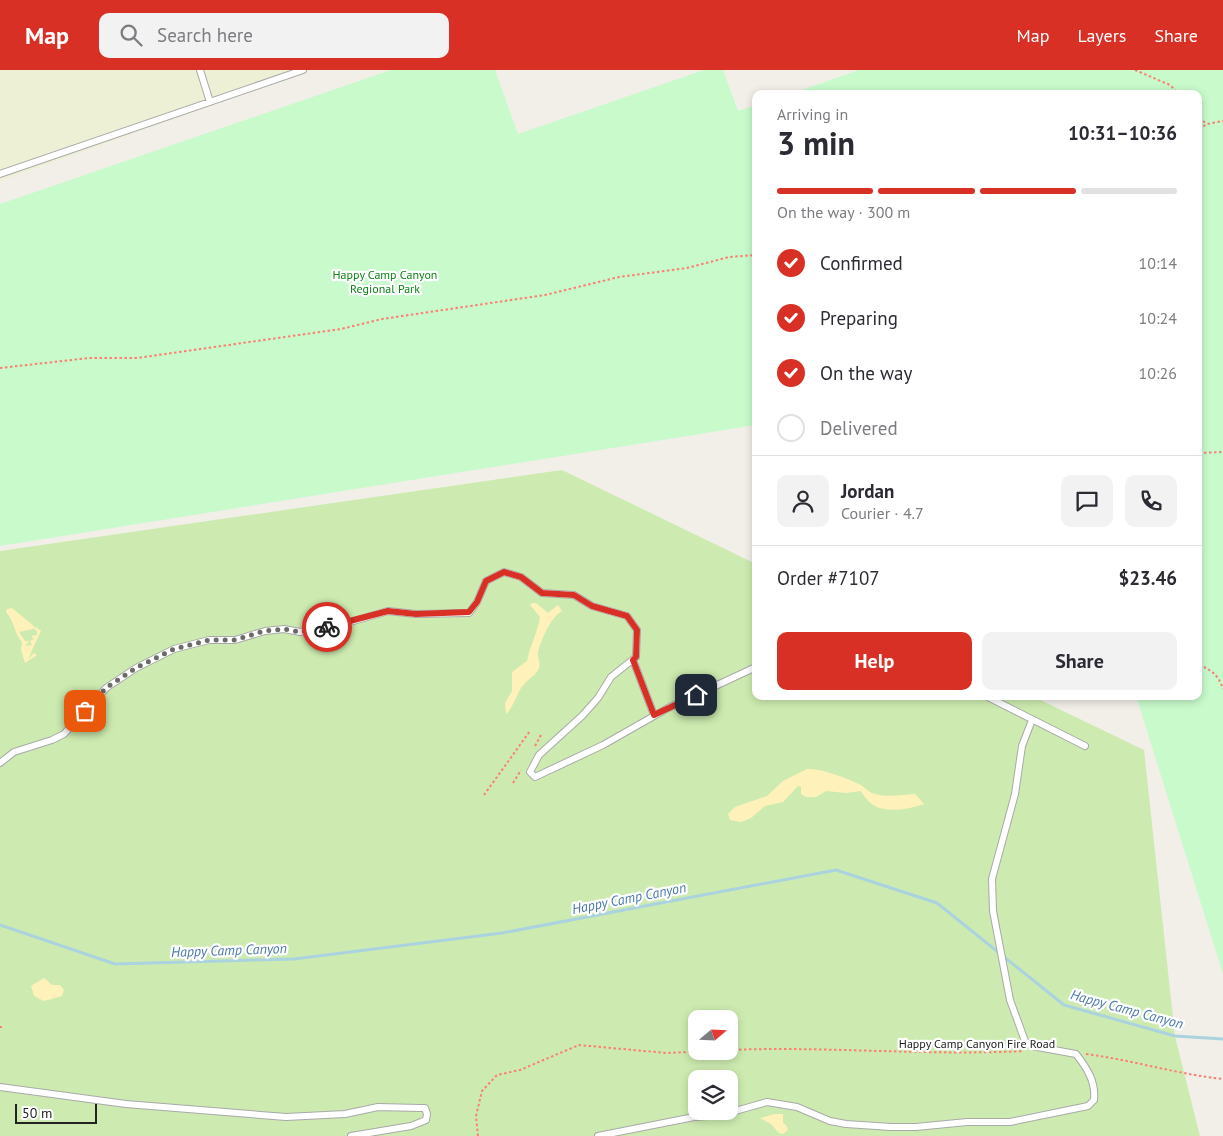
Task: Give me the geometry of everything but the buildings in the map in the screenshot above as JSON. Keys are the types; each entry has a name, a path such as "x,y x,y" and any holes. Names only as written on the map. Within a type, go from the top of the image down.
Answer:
{"lane":[{"path":"200,70 210,102"},
{"path":"0,174 303,70"},
{"path":"0,763 14,752 52,740 64,734 106,688 136,668 174,649 209,640 235,640 264,631 284,629 300,632 336,626 388,611 416,614 469,612 477,602 486,581 504,572 521,577 542,593 574,595 592,606 627,616 637,630 636,657 611,677 598,698 582,716 539,755 530,772 535,777 603,746 654,715 752,669"},
{"path":"633,660 654,715"},
{"path":"994,700 1085,746"},
{"path":"598,1136 694,1117 721,1115 767,1102 797,1107 830,1121 872,1127 916,1127 967,1122 1010,1122 1088,1106 1094,1100 1095,1091 1090,1076 1076,1054 1032,1046 1025,1041 1010,1000 993,911 992,879 1015,794 1022,746 1032,720"},
{"path":"0,1087 126,1104 286,1117 345,1114 378,1107 424,1108 427,1114 426,1120 416,1125 351,1136"}],"path":[{"path":"1135,70 1170,85 1175,90"},
{"path":"1202,120 1207,124"},
{"path":"1202,127 1207,124 1223,121"},
{"path":"0,368 89,358 137,358 332,330 382,319 545,295 619,276 688,268 729,257 752,255"},
{"path":"1202,453 1223,452"},
{"path":"1202,666 1210,669 1220,679 1223,689"},
{"path":"484,795 530,731"},
{"path":"478,1136 476,1116 482,1091 497,1075 520,1070 579,1045 666,1054 688,1053"},
{"name":"Happy Camp Canyon Fire Road","path":"738,1050 811,1048 980,1054 1028,1051"},
{"path":"1076,1054 1151,1064 1192,1075 1223,1079"}],"green space":[{"path":"0,70 311,70 0,181"},
{"name":"Happy Camp Canyon Regional Park","path":"391,70 495,70 518,134 704,70 723,70 738,111 752,106 752,426 0,546 0,204"},
{"path":"859,70 1223,70 1223,974 1137,700 1202,700 1202,90 802,90"},
{"path":"562,470 752,562 752,700 1040,700 1144,750 1175,1036 1200,1136 0,1136 0,551"}],"sand":[{"path":"536,603 548,613 558,605 562,611 550,623 541,641 538,652 540,664 538,670 523,685 512,707 506,714 505,703 512,691 512,672 527,661 539,622 540,617 530,605"},
{"path":"12,608 35,627 19,632 25,641 29,641 25,646 32,645 30,641 34,639 31,636 37,635 37,631 34,629 36,627 41,631 28,659 34,653 37,655 25,663 21,650 22,642 6,612 7,609"},
{"path":"807,769 820,770 840,776 861,785 877,795 915,794 924,804 912,808 890,810 870,803 860,791 846,793 826,791 816,797 806,797 801,794 801,787 798,786 783,802 765,806 751,818 741,822 730,820 728,814 735,807 767,796 783,781"},
{"path":"44,978 52,985 60,985 64,990 62,996 44,1001 34,996 31,986"},
{"path":"783,1114 783,1123 788,1130 783,1134 760,1118"}],"waterway":[{"name":"Happy Camp Canyon","path":"0,925 115,964 294,959 502,933 836,870 937,903 1064,1005 1175,1036 1223,1039"}],"way so far":[{"path":"85,711 95,697 106,688 155,657 174,649 209,640 235,640 264,631 284,629 300,632 327,627"}],"route":[{"path":"327,627 388,611 416,614 457,614 469,612 477,602 481,588 486,581 504,572 521,577 542,593 574,595 582,601 604,611 627,616 637,630 636,657 633,660 654,715 696,695"}]}
